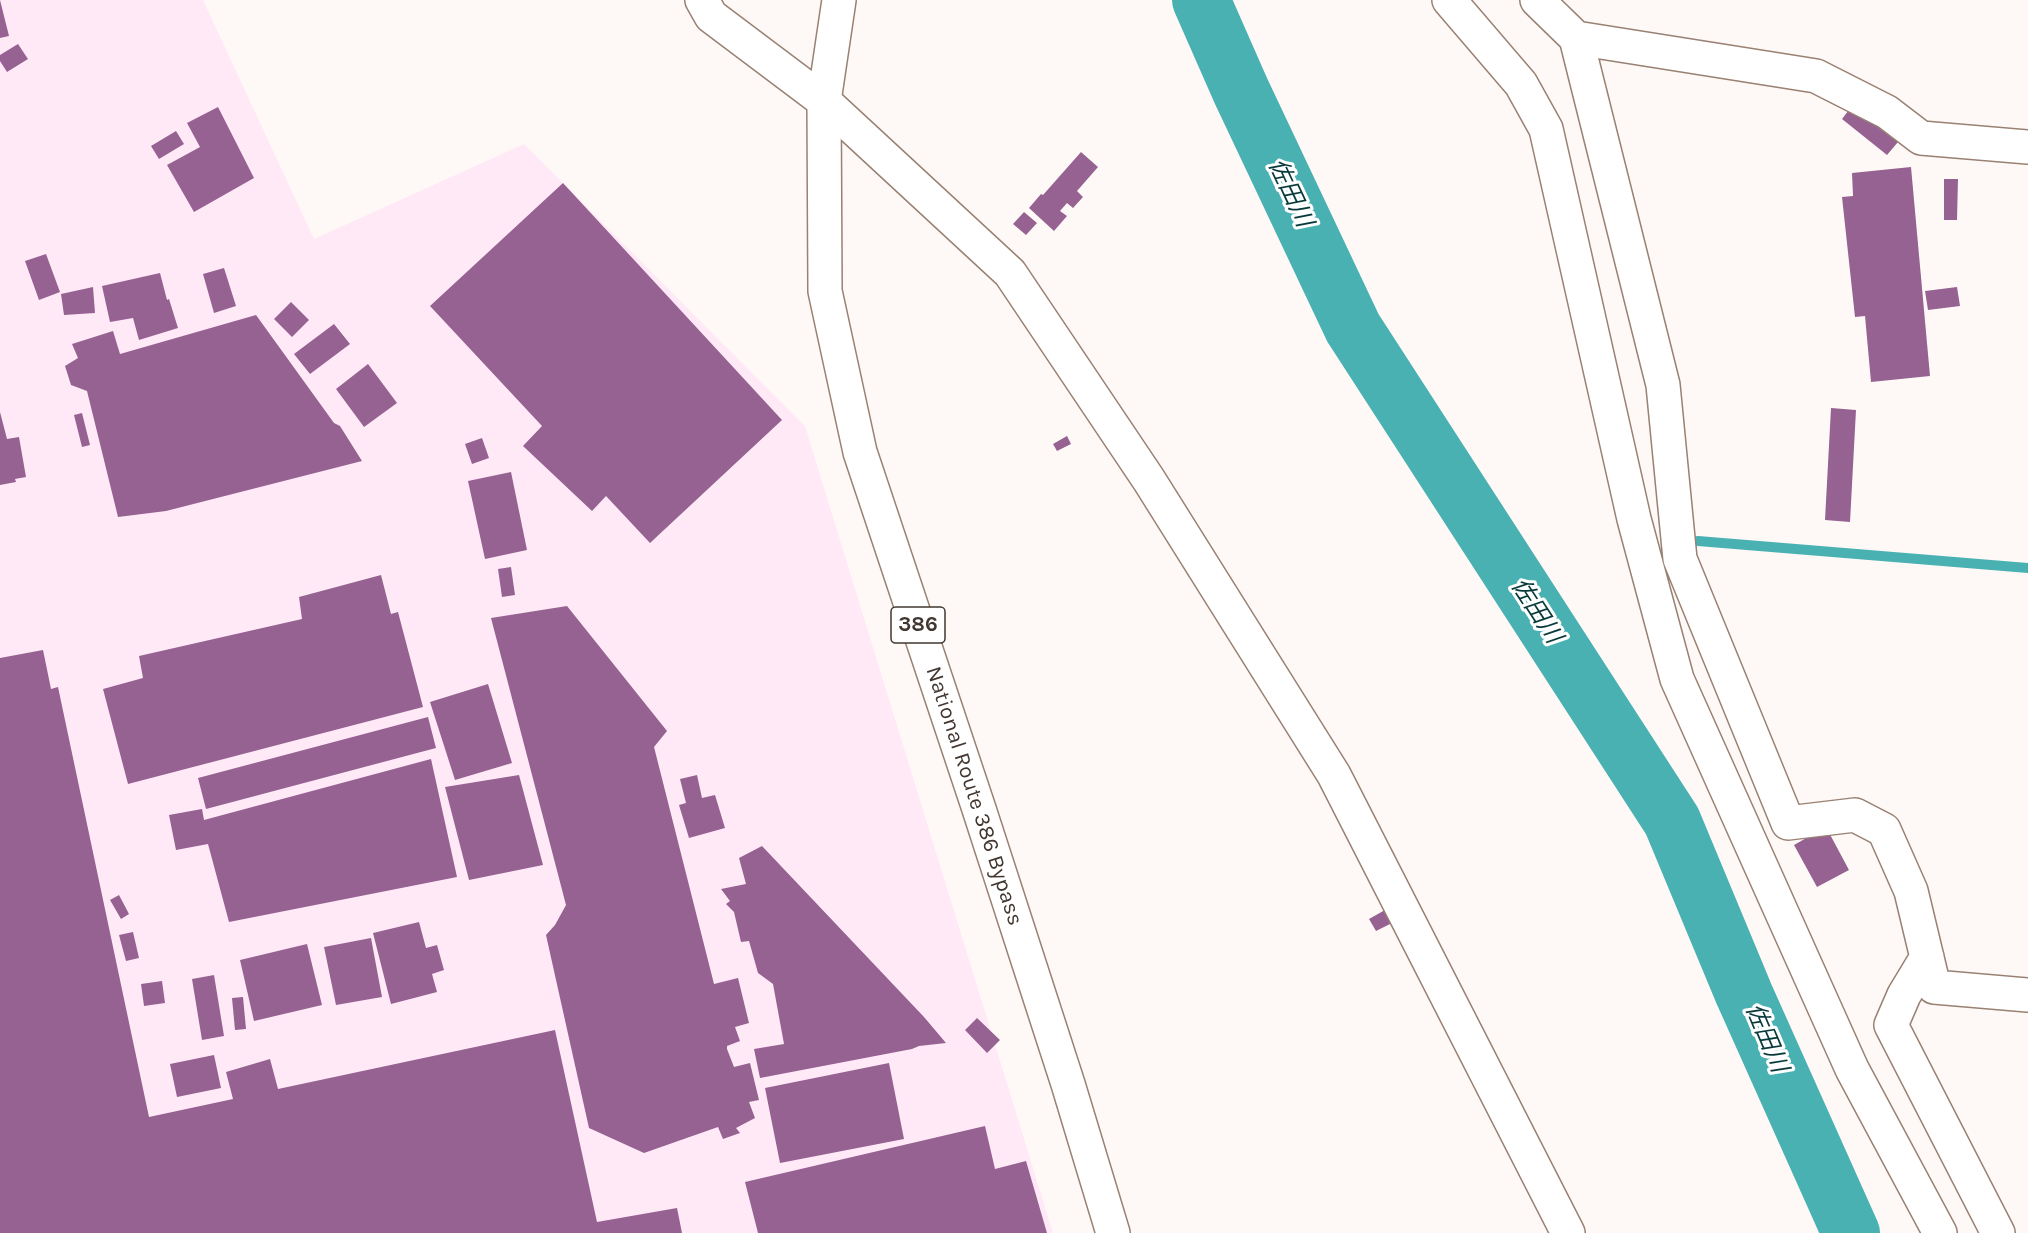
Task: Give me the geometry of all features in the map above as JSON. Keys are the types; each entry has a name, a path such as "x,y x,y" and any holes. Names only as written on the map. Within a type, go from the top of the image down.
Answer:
{"main road":[{"path":"702,0 711,16 824,101 1010,273 1149,480 1334,775 1568,1233"},
{"name":"National Route 386 Bypass","path":"839,0 824,101 825,291 860,452 990,842 1113,1233"},
{"path":"1449,0 1521,84 1546,129 1634,519 1677,679 1851,1069 1940,1233"},
{"path":"1537,0 1576,38 1663,385 1680,559 1788,823 1855,815 1884,830 1911,891 1934,987 2028,995"},
{"path":"1576,38 1816,76 1887,112 1921,138 2028,147"},
{"path":"1927,957 1904,995 1891,1025 1998,1233"}],"shaded area":[{"path":"0,0 203,0 314,239 524,144 805,426 1053,1233 0,1233"}],"building":[{"path":"0,0 9,36 0,38"},
{"path":"18,44 28,59 7,72 0,61 0,55"},
{"path":"1852,106 1898,142 1887,155 1842,119"},
{"path":"218,107 254,178 194,212 167,165 200,147 187,123"},
{"path":"176,131 184,144 159,159 151,146"},
{"path":"1081,152 1098,167 1077,191 1083,197 1073,208 1067,203 1060,211 1067,216 1054,231 1029,208"},
{"path":"1911,167 1930,376 1871,382 1865,316 1855,317 1842,197 1853,196 1852,173"},
{"path":"1944,179 1958,179 1957,220 1944,220"},
{"path":"563,183 782,420 650,543 606,496 592,511 523,446 542,426 430,306"},
{"path":"1024,212 1037,223 1026,235 1013,224"},
{"path":"46,254 60,292 39,300 25,261"},
{"path":"224,268 236,306 214,313 203,274"},
{"path":"160,273 178,328 139,340 133,318 110,322 102,286"},
{"path":"93,287 95,313 64,315 61,294"},
{"path":"1957,287 1960,306 1928,310 1925,291"},
{"path":"291,302 309,320 292,337 274,319"},
{"path":"256,315 334,423 340,426 362,461 166,511 118,517 87,391 71,385 65,366 78,358 72,344 113,331 120,354"},
{"path":"334,324 350,344 310,374 294,354"},
{"path":"368,364 397,403 364,427 336,389"},
{"path":"1831,408 1856,410 1850,522 1825,520"},
{"path":"0,412 7,439 19,437 26,477 15,479 16,482 0,485"},
{"path":"82,413 90,445 82,447 74,415"},
{"path":"1067,436 1071,444 1057,451 1053,444"},
{"path":"482,438 489,458 472,464 465,444"},
{"path":"511,472 527,550 485,559 468,481"},
{"path":"511,567 515,595 502,597 498,569"},
{"path":"381,575 391,614 398,612 423,707 128,784 103,689 143,678 139,656 302,619 299,597"},
{"path":"567,606 667,731 654,747 714,984 738,978 749,1023 735,1027 740,1041 727,1046 727,1049 734,1067 750,1063 759,1100 749,1102 755,1118 736,1128 740,1133 723,1139 718,1127 644,1153 589,1128 546,935 555,925 566,905 491,618"},
{"path":"43,650 51,689 58,687 149,1117 233,1099 226,1072 270,1059 278,1089 555,1030 597,1222 677,1208 682,1233 0,1233 0,658"},
{"path":"488,684 512,763 455,780 430,702"},
{"path":"428,717 436,748 206,809 198,778"},
{"path":"431,759 457,877 229,922 208,844 176,850 169,815 202,809 204,820"},
{"path":"519,775 543,865 469,880 445,787"},
{"path":"697,775 702,798 715,795 725,828 689,838 679,805 686,803 680,779"},
{"path":"1826,827 1849,870 1817,887 1794,845"},
{"path":"762,846 946,1043 919,1046 760,1078 754,1049 784,1044 773,984 758,973 749,941 741,942 734,912 726,904 730,901 721,889 746,884 739,858"},
{"path":"119,895 129,914 121,919 110,900"},
{"path":"1385,910 1392,923 1376,931 1369,919"},
{"path":"419,922 426,948 437,945 444,970 432,974 437,992 391,1004 373,933"},
{"path":"133,932 139,958 126,961 119,935"},
{"path":"371,938 382,997 336,1005 324,947"},
{"path":"307,944 322,1005 254,1021 240,960"},
{"path":"214,975 224,1036 202,1040 192,979"},
{"path":"162,981 165,1003 144,1006 141,984"},
{"path":"243,997 246,1029 235,1030 232,998"},
{"path":"977,1018 1000,1040 987,1053 965,1030"},
{"path":"214,1055 221,1088 177,1097 170,1064"},
{"path":"889,1063 904,1139 780,1163 765,1088"},
{"path":"985,1126 995,1169 1026,1161 1047,1233 758,1233 745,1182"}],"waterway":[{"name":"佐田川","path":"1201,0 1241,91 1353,328 1672,821 1744,994 1851,1233"},
{"path":"1698,541 2028,568"}]}
